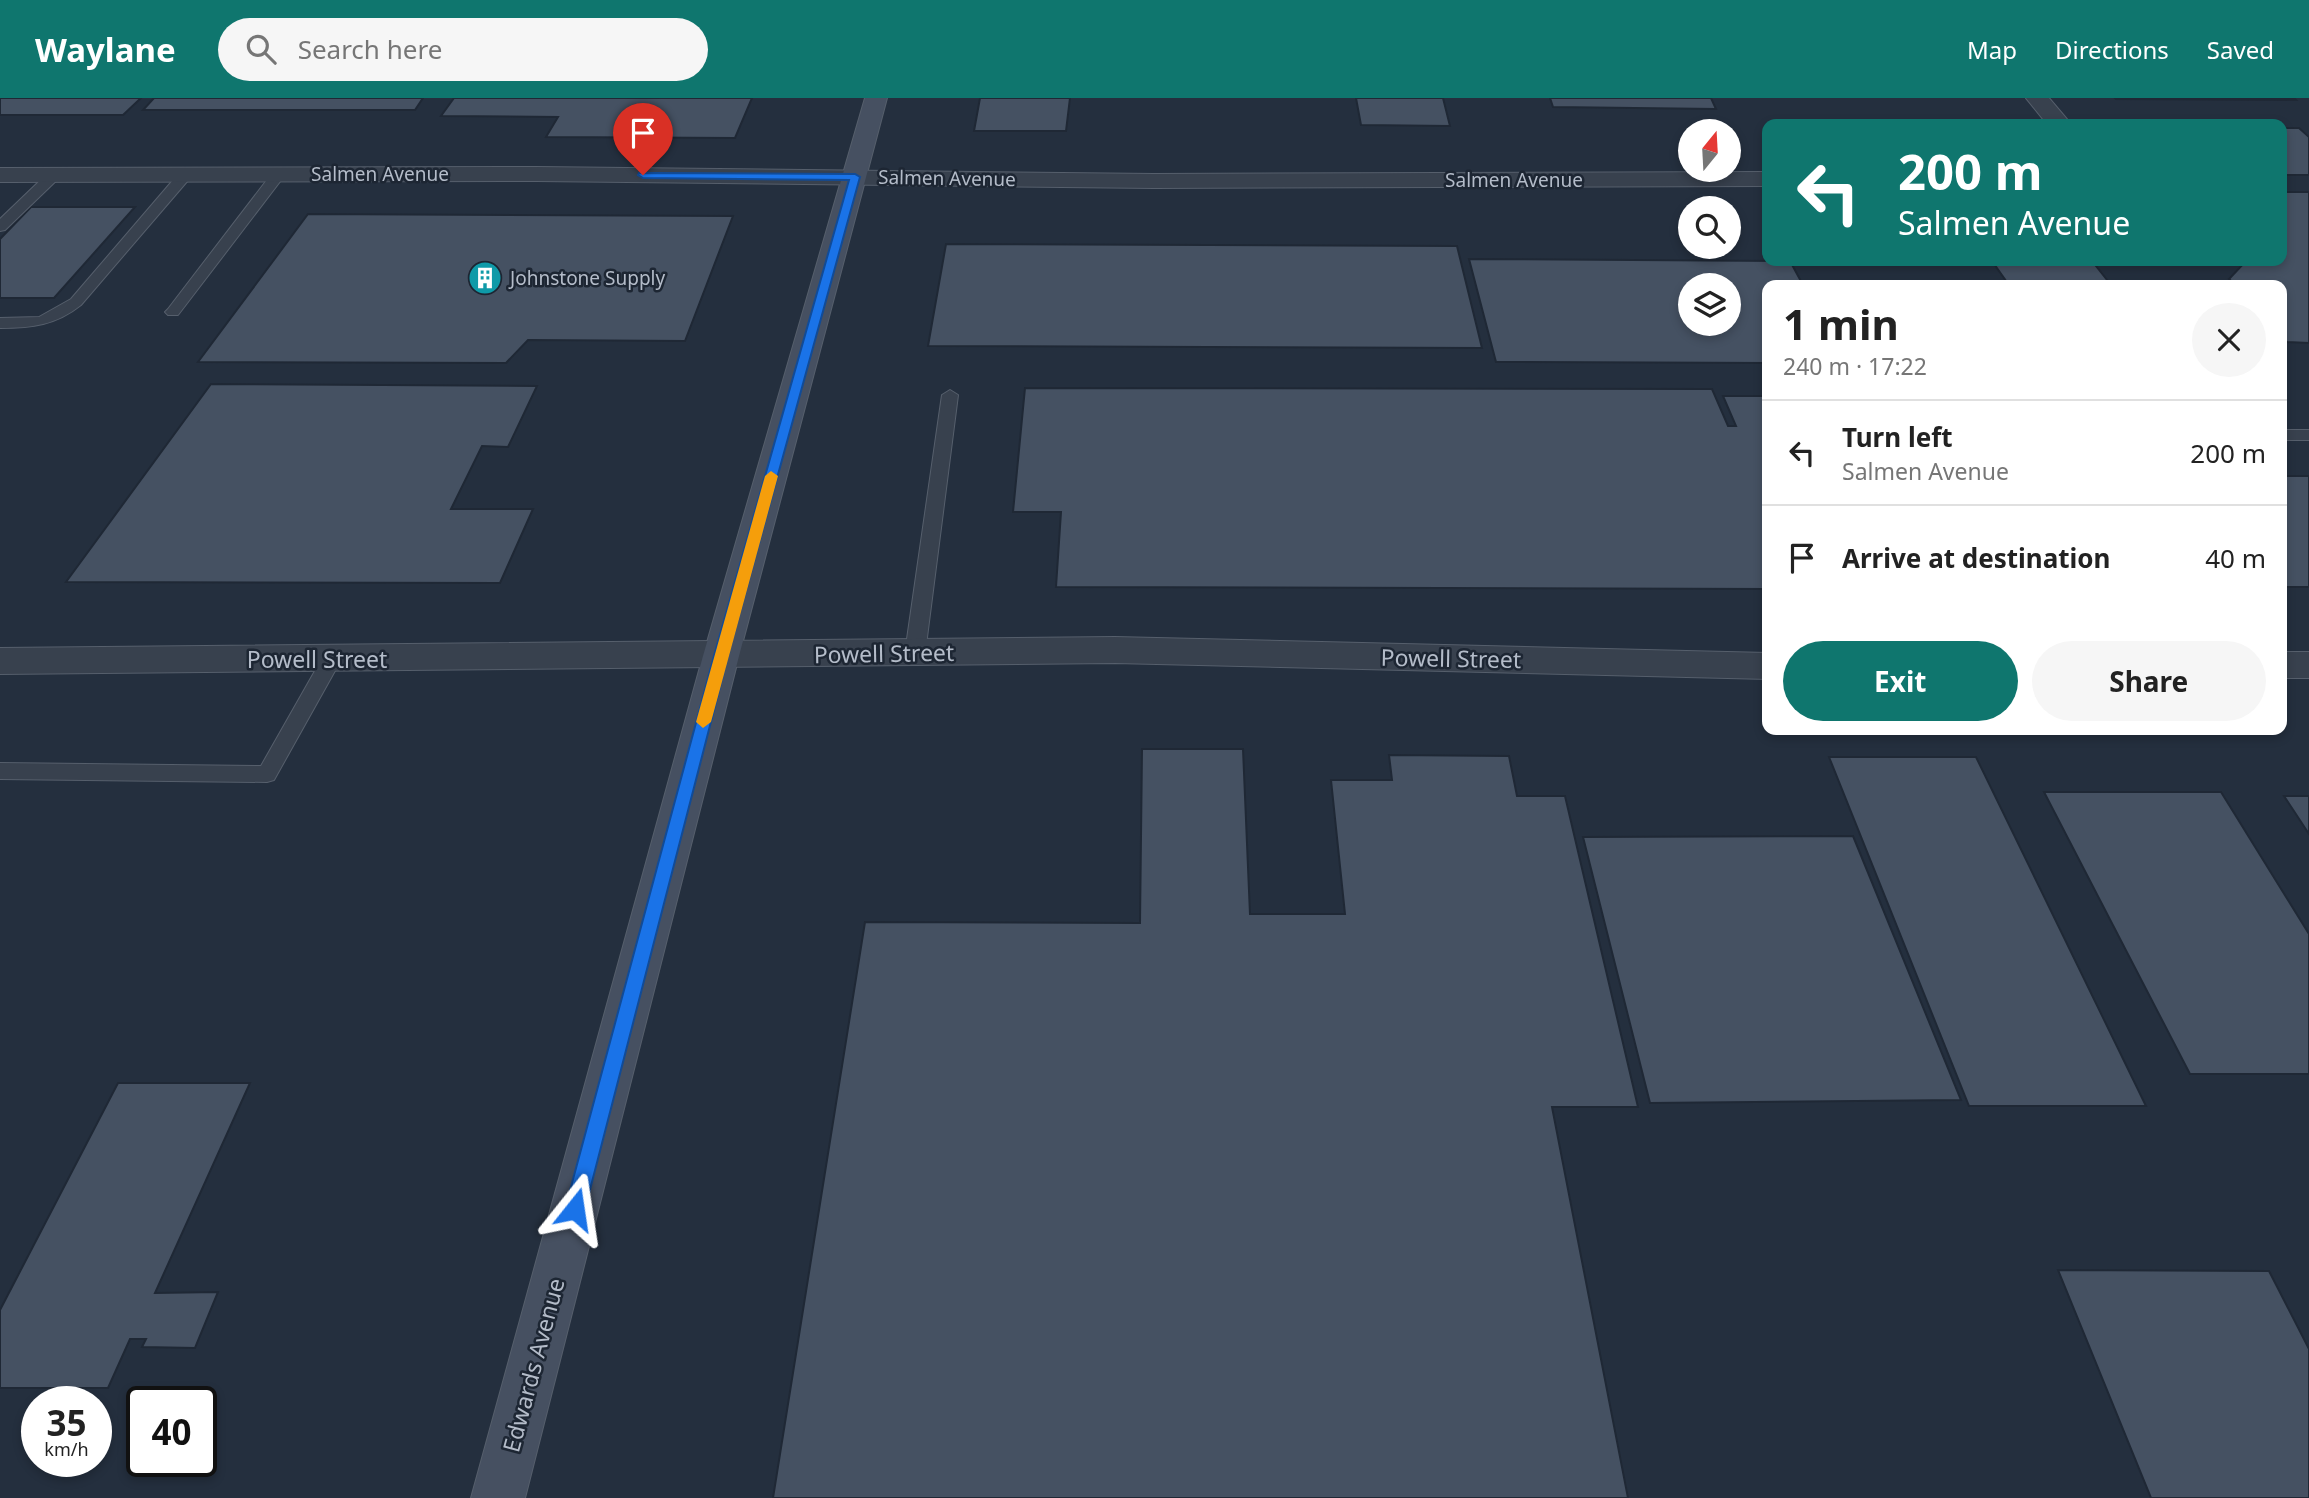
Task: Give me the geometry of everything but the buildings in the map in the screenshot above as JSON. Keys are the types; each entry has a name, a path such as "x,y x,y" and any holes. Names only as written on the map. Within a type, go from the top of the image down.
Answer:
{"street":[{"name":"Edwards Avenue","path":"498,1498 721,656 876,98"},
{"path":"2037,98 2055,119"},
{"name":"Salmen Avenue","path":"0,175 855,177 1154,181 1762,179"},
{"name":"Powell Street","path":"0,661 331,660 1115,650 1762,666"},
{"path":"2287,666 2309,665"}],"lane":[{"path":"0,323 40,323 59,316 76,302 185,174"},
{"path":"0,227 54,175"},
{"path":"173,312 278,175"},
{"path":"915,653 950,396"},
{"path":"2287,435 2309,435"},
{"path":"0,771 267,774 331,660"}],"slow traffic":[{"path":"703,722 771,476"}],"place":[{"name":"Johnstone Supply","path":"485,278"}],"route":[{"path":"575,1209 721,656 855,177 643,175"}]}
